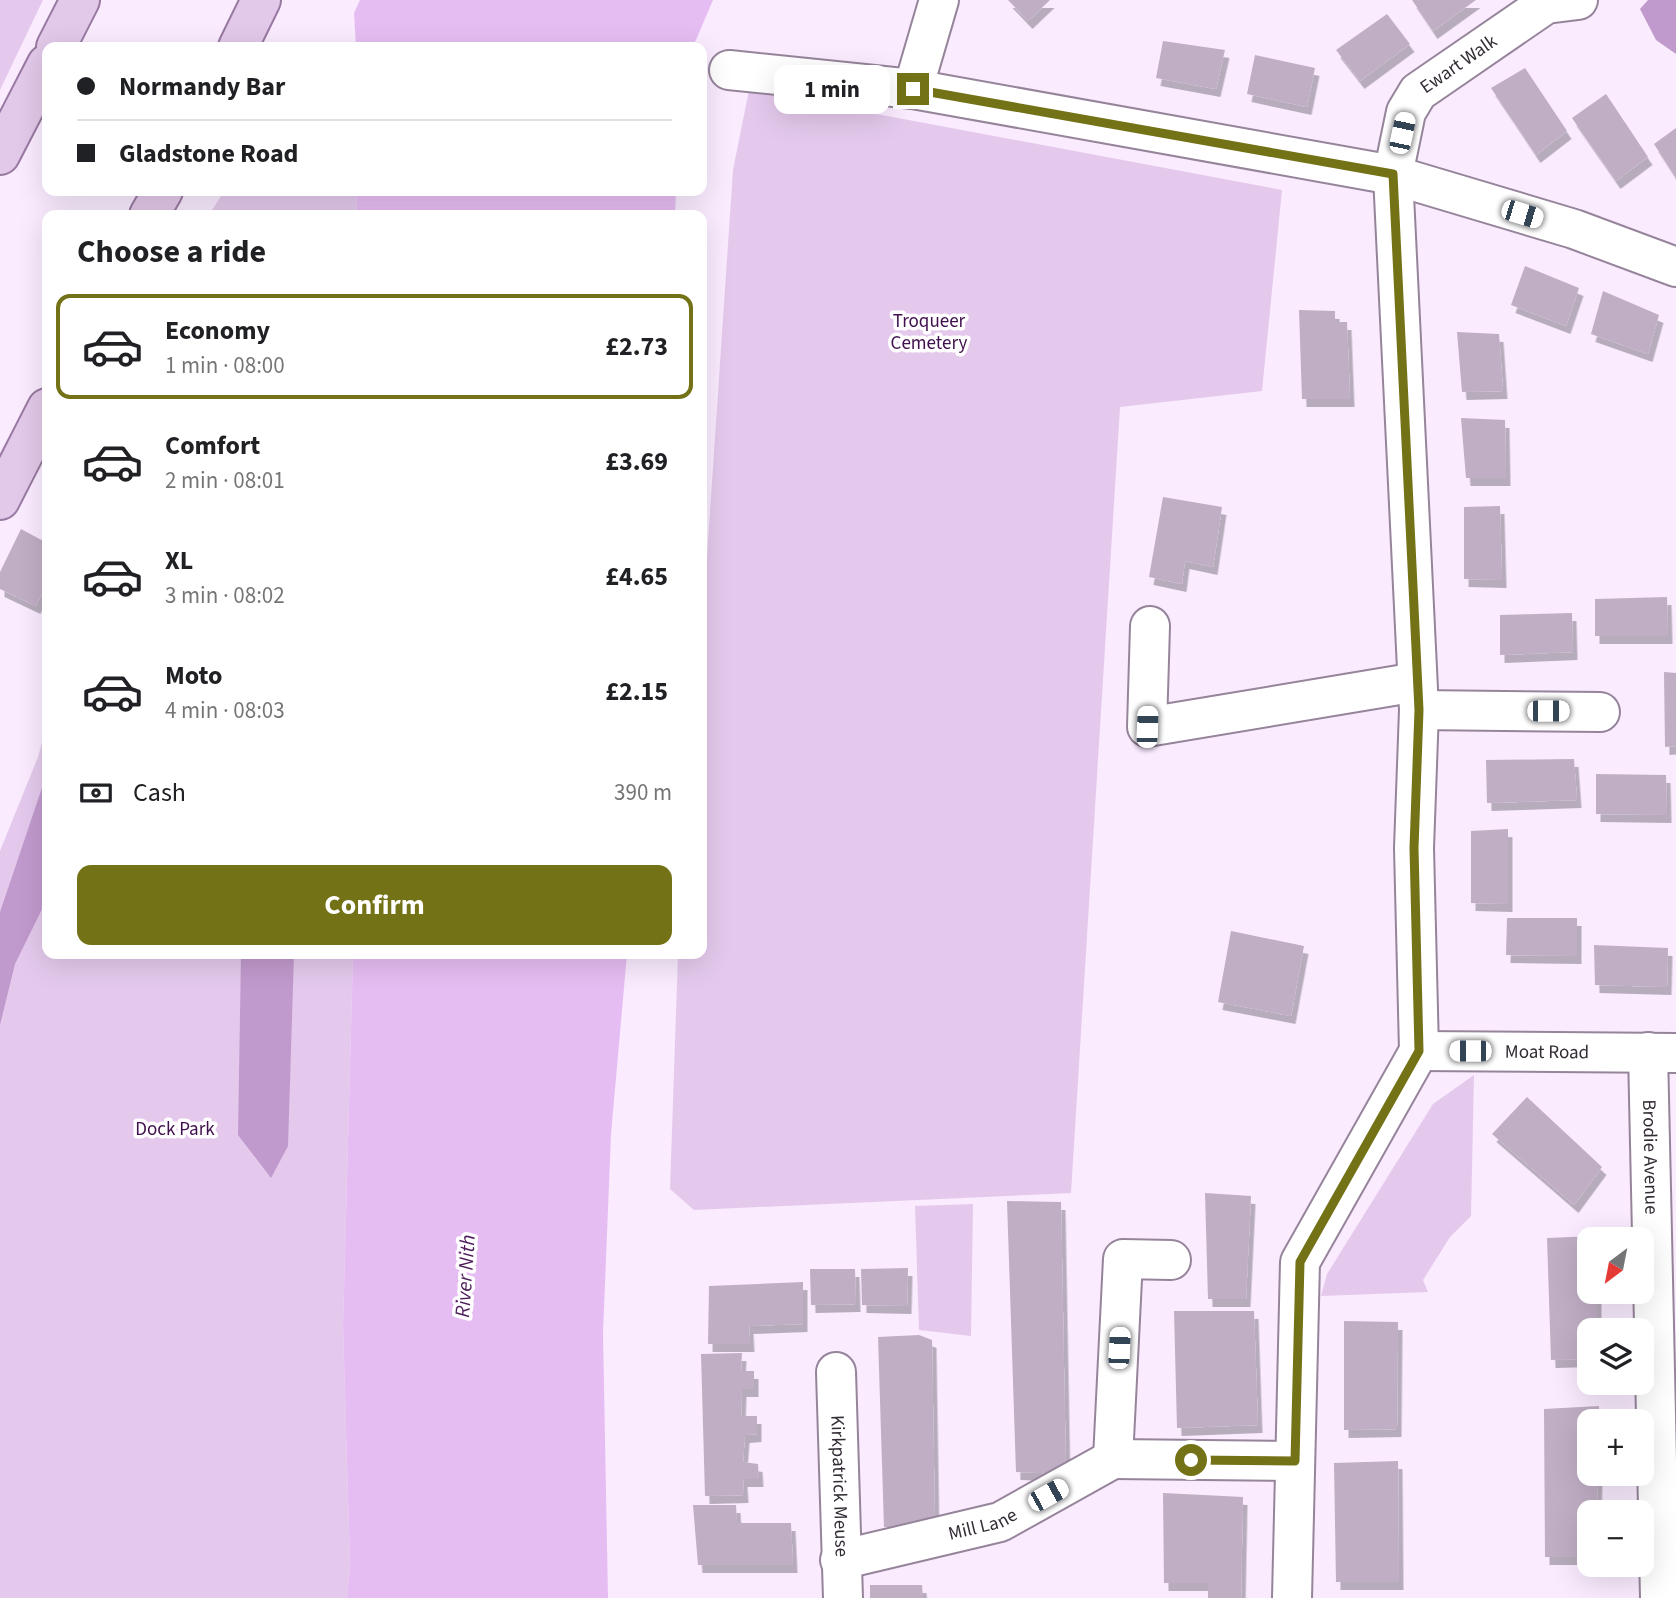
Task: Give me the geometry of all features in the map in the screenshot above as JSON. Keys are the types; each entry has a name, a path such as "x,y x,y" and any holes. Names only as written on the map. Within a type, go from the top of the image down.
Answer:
{"main road":[{"path":"59,42 80,0"},
{"path":"240,42 261,0"},
{"path":"0,155 42,74"},
{"path":"0,500 42,418"}],"street":[{"path":"913,89 939,0"},
{"name":"Ewart Walk","path":"1419,1051 1414,848 1418,696 1393,174 1406,112 1418,92 1546,4 1578,0"},
{"path":"729,70 913,89 1393,174 1574,229 1676,267"},
{"path":"1150,626 1147,727 1418,696 1600,712"},
{"path":"1292,1598 1300,1262 1419,1051"},
{"name":"Moat Road","path":"1419,1051 1662,1052"},
{"name":"Brodie Avenue","path":"1660,1598 1662,1052"},
{"path":"1171,1260 1123,1259 1113,1459 1295,1461"},
{"name":"Kirkpatrick Meuse","path":"836,1372 843,1598"},
{"name":"Mill Lane","path":"840,1560 1000,1522 1113,1459"}],"green space":[{"path":"0,0 43,0 0,90"},
{"name":"Troqueer Cemetery","path":"749,90 1282,190 1262,391 1120,407 1071,1193 694,1210 670,1189 678,959 707,959 707,557 733,170"},
{"path":"221,196 356,196 357,210 212,210"},
{"name":"Dock Park","path":"42,743 42,959 353,959 343,1326 350,1566 347,1598 0,1598 0,851"},
{"path":"1474,1075 1471,1216 1450,1237 1423,1280 1428,1292 1321,1296 1327,1274 1433,1104"},
{"path":"973,1204 971,1336 919,1330 915,1206"}],"shaded area":[{"path":"1648,0 1676,0 1676,54 1656,40 1640,9"},
{"path":"42,788 42,909 15,964 0,1025 0,912"},
{"path":"241,959 294,959 288,1146 271,1178 238,1135"}],"water":[{"path":"360,0 713,0 695,42 356,42 354,13"},
{"path":"356,196 676,196 675,210 357,210"},
{"name":"River Nith","path":"353,959 627,959 611,1134 603,1333 608,1598 347,1598 350,1566 343,1326"}],"building":[{"path":"1008,0 1050,0 1028,21"},
{"path":"1412,0 1476,0 1433,31"},
{"path":"1387,14 1410,44 1360,81 1336,50"},
{"path":"1163,41 1225,50 1216,89 1156,78"},
{"path":"1255,55 1315,68 1307,107 1247,94"},
{"path":"1525,68 1567,131 1536,155 1491,88"},
{"path":"1606,94 1648,157 1616,181 1572,118"},
{"path":"1676,128 1676,178 1654,144"},
{"path":"1525,266 1579,288 1566,326 1511,305"},
{"path":"1603,291 1659,315 1648,354 1591,334"},
{"path":"1299,310 1335,311 1335,322 1347,322 1350,399 1302,399"},
{"path":"1457,332 1499,334 1503,391 1462,392"},
{"path":"1461,418 1505,420 1506,478 1466,478"},
{"path":"1163,497 1222,507 1213,567 1185,561 1182,584 1149,577"},
{"path":"1500,506 1502,580 1464,579 1464,507"},
{"path":"21,529 42,540 42,593 36,606 0,589 0,572"},
{"path":"1667,597 1668,636 1595,636 1595,599"},
{"path":"1572,613 1573,652 1500,655 1500,615"},
{"path":"1664,672 1676,673 1676,746 1665,747"},
{"path":"1574,759 1577,800 1487,803 1486,760"},
{"path":"1596,774 1666,775 1667,815 1596,814"},
{"path":"1508,829 1508,904 1471,903 1471,831"},
{"path":"1507,918 1577,918 1577,956 1506,955"},
{"path":"1231,931 1304,946 1291,1016 1218,1002"},
{"path":"1594,945 1668,948 1667,987 1595,985"},
{"path":"1527,1097 1602,1167 1574,1205 1492,1134"},
{"path":"1205,1193 1251,1196 1246,1299 1208,1299"},
{"path":"1007,1201 1061,1202 1066,1474 1016,1472"},
{"path":"1577,1237 1577,1304 1597,1304 1597,1318 1577,1318 1577,1359 1551,1360 1547,1238"},
{"path":"908,1268 907,1306 862,1305 861,1269"},
{"path":"810,1269 855,1269 856,1304 811,1305"},
{"path":"803,1282 803,1324 749,1326 750,1344 708,1344 709,1286"},
{"path":"1174,1311 1254,1311 1258,1425 1177,1428"},
{"path":"1344,1321 1398,1322 1397,1429 1344,1430"},
{"path":"919,1335 932,1340 935,1527 884,1527 878,1337"},
{"path":"742,1353 741,1371 754,1371 754,1389 742,1389 741,1416 757,1416 757,1434 745,1435 743,1462 758,1464 759,1479 743,1479 744,1495 705,1496 701,1354"},
{"path":"1599,1406 1599,1409 1577,1409 1577,1486 1598,1486 1597,1500 1577,1500 1577,1557 1545,1557 1544,1409"},
{"path":"1398,1461 1399,1582 1336,1582 1334,1463"},
{"path":"1163,1493 1243,1497 1241,1598 1208,1598 1208,1583 1164,1583"},
{"path":"693,1505 736,1505 737,1523 791,1523 793,1565 698,1565"},
{"path":"870,1585 922,1585 923,1598 870,1598"}],"route":[{"path":"913,89 1393,174 1419,710 1414,848 1419,1051 1300,1262 1295,1461 1191,1460"}]}
